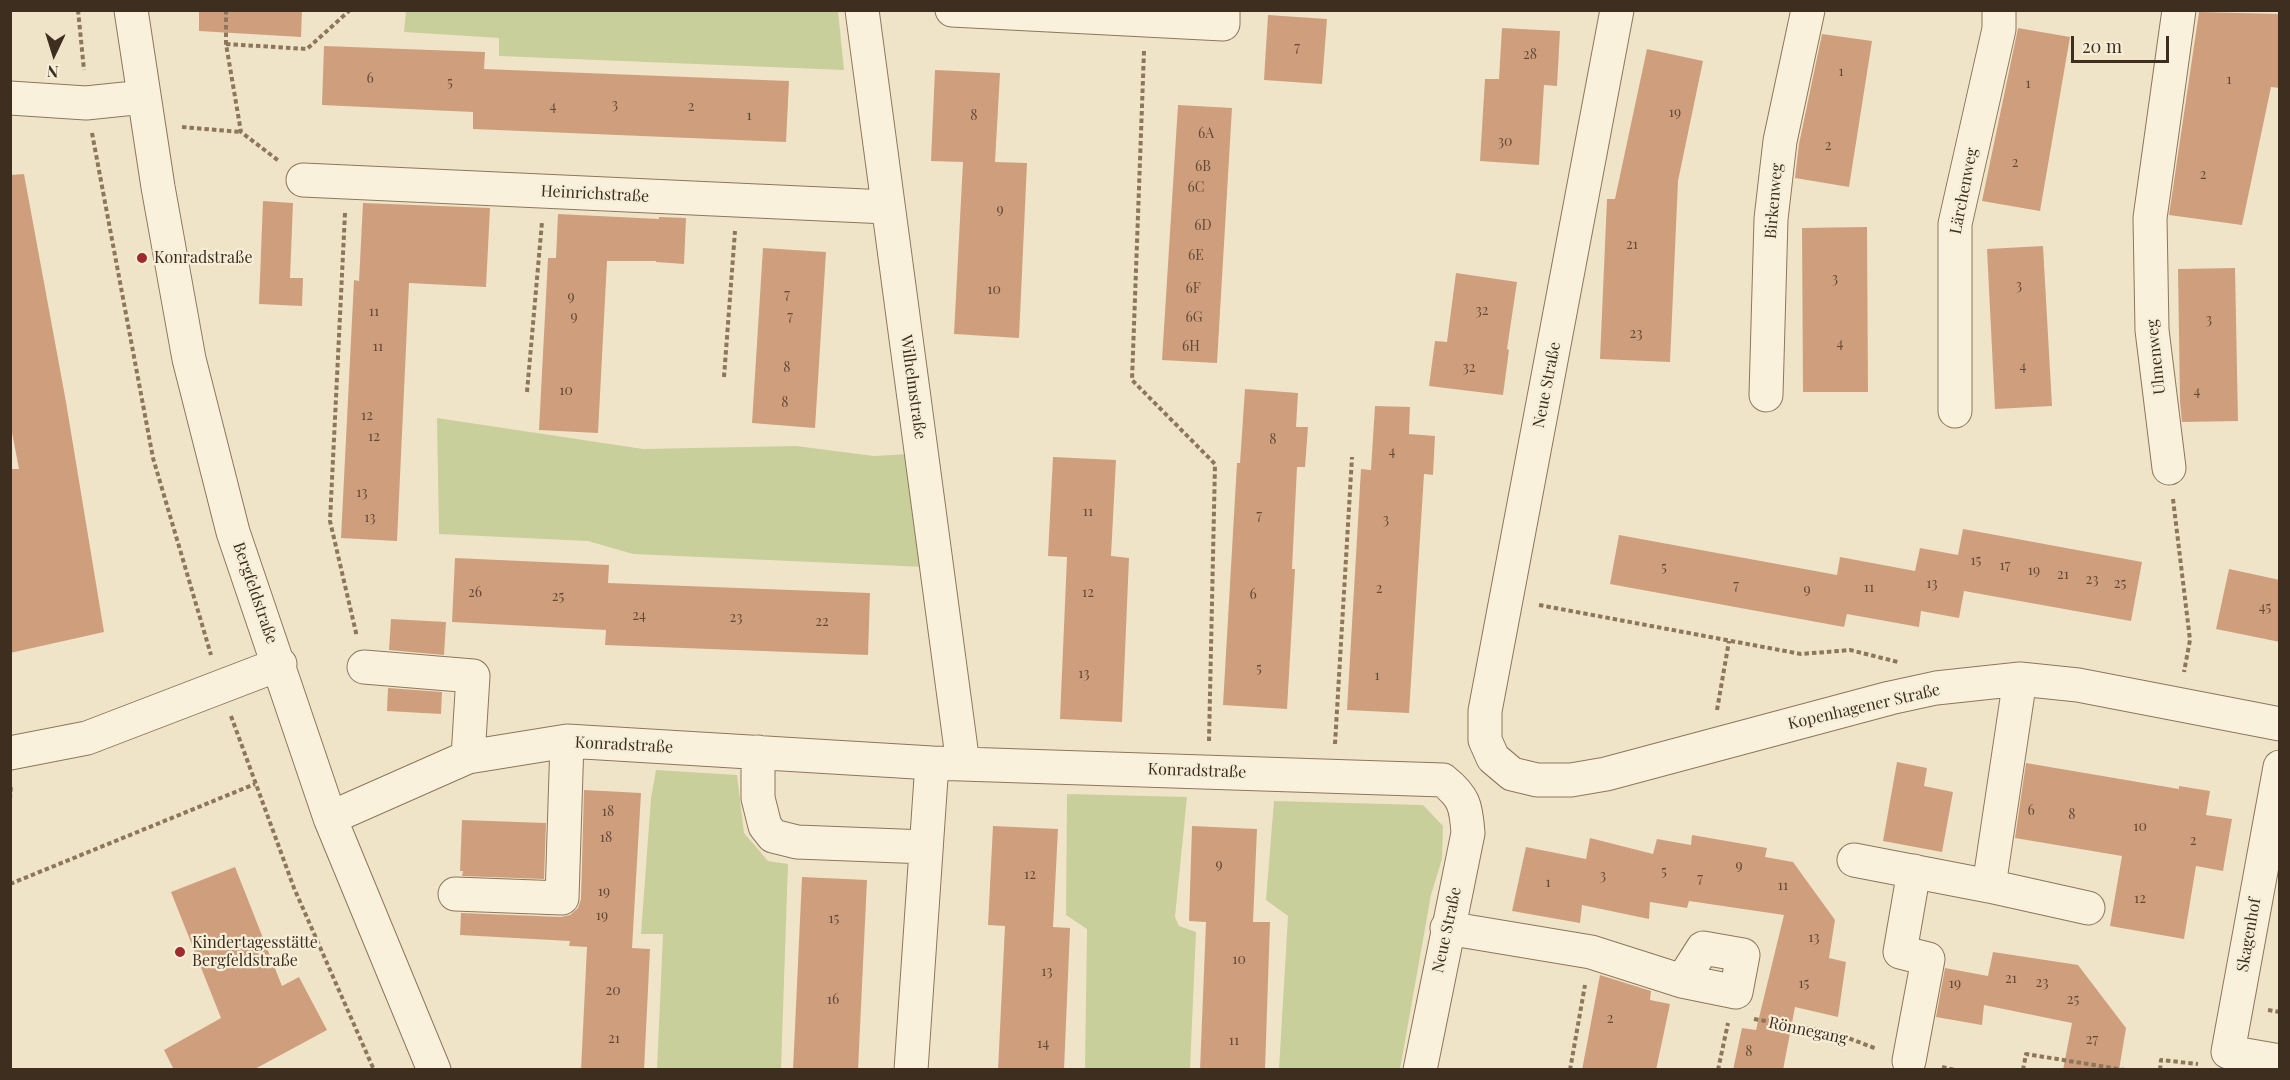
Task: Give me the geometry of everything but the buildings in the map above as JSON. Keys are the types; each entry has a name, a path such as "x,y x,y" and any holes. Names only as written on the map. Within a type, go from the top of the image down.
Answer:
{"street":[{"name":"Bergfeldstraße","path":"131,10 189,359 233,532 280,664 330,818 434,1070"},
{"name":"Wilhelmstraße","path":"862,10 901,303 947,763"},
{"path":"951,10 1222,24 1223,10"},
{"name":"Neue Straße","path":"1493,758 1485,740 1485,711 1617,10"},
{"name":"Birkenweg","path":"1766,395 1771,219 1780,141 1808,10"},
{"name":"Lärchenweg","path":"1955,411 1954,224 1999,29 1999,10"},
{"name":"Ulmenweg","path":"2169,468 2152,330 2150,218 2179,10"},
{"path":"10,98 86,103 146,111"},
{"name":"Heinrichstraße","path":"303,180 887,207"},
{"path":"10,753 87,738 280,664"},
{"path":"364,668 473,676 468,757"},
{"path":"1989,886 2020,679"},
{"name":"Kopenhagener Straße","path":"1493,758 1512,774 1537,780 1570,780 1606,774 1890,698 1936,688 2020,679 2078,685 2280,724"},
{"path":"455,894 562,898 567,741"},
{"name":"Konradstraße","path":"330,818 468,757 567,741 947,763 1443,780 1457,792"},
{"path":"758,752 758,798 765,826 773,836 797,842 926,847"},
{"path":"911,1070 926,847 947,763"},
{"name":"Skagenhof","path":"2280,767 2271,862 2228,1052 2280,1060"},
{"name":"Neue Straße","path":"1420,1070 1467,832 1467,808 1457,792"},
{"path":"1854,860 2088,908"},
{"path":"1909,1061 1928,959 1900,952 1914,871"},
{"path":"1447,928 1591,952 1682,981 1733,1004"}],"path":[{"path":"78,10 86,103 153,458 221,688 255,784 294,888 374,1070"},
{"path":"226,10 226,44 241,132"},
{"path":"226,44 307,49 350,10"},
{"path":"1145,21 1131,380 1215,464 1209,772"},
{"path":"146,111 241,132 303,180"},
{"path":"347,182 330,521 364,668"},
{"path":"527,392 545,191"},
{"path":"724,377 737,200"},
{"path":"1334,776 1352,457"},
{"path":"2169,468 2190,640 2179,703"},
{"path":"1506,599 1801,654 1850,650 1916,666 1936,688"},
{"path":"1723,743 1717,707 1729,641"},
{"path":"10,884 255,784"},
{"path":"1570,1070 1591,952"},
{"path":"1718,1070 1733,1004"},
{"name":"Rönnegang","path":"1733,1004 1835,1034 1909,1061 1955,1070"},
{"path":"2023,1070 2026,1054 2126,1070"}],"green space":[{"path":"406,11 838,11 844,70 499,56 499,38 404,32"},
{"path":"437,418 643,449 796,446 874,456 908,454 925,567 633,554 588,541 439,534"},
{"path":"656,770 737,775 744,833 768,861 788,864 781,1069 657,1069 663,934 641,934 651,798"},
{"path":"1067,794 1187,797 1175,917 1179,926 1196,932 1190,1069 1085,1069 1087,929 1066,915"},
{"path":"1274,801 1423,805 1443,826 1442,859 1431,895 1400,1069 1279,1069 1288,916 1266,900"}],"place":[{"name":"Konradstraße","path":"142,258"},
{"name":"Kindertagesstätte Bergfeldstraße","path":"180,952"}]}
